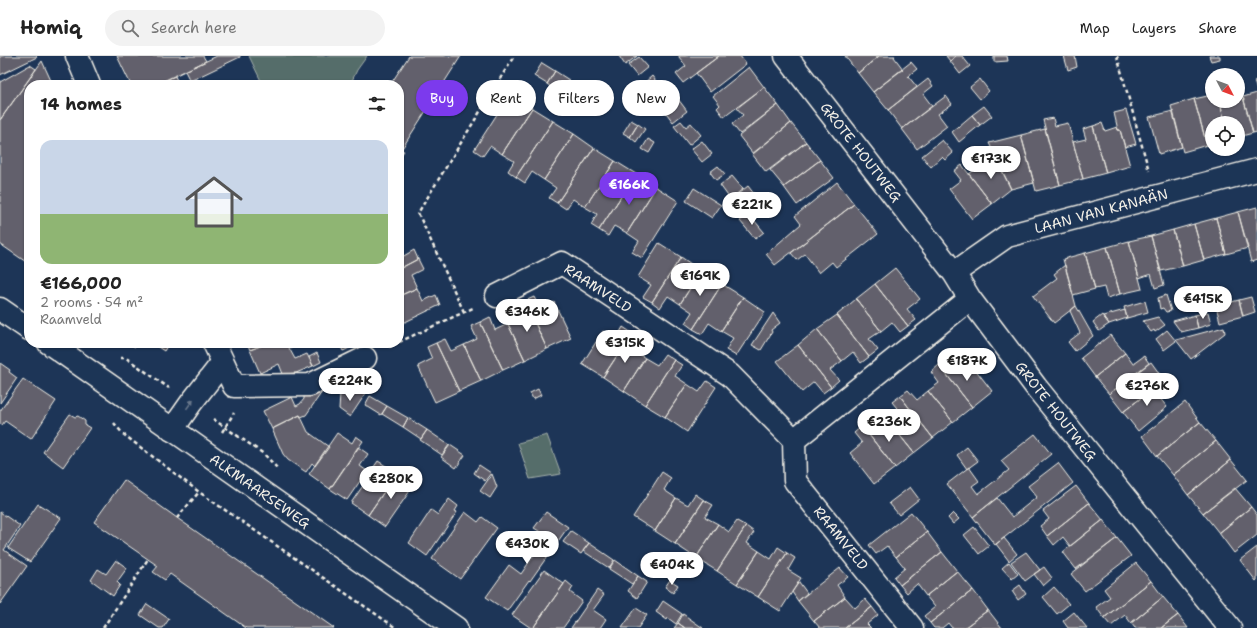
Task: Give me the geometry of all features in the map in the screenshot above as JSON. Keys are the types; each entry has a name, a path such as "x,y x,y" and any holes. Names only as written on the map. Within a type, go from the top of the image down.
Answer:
{"street":[{"path":"77,56 87,80"},
{"name":"GROTE HOUTWEG","path":"786,56 954,273 970,299 1036,387 1230,628"},
{"name":"LAAN VAN KANAÄN","path":"954,273 1007,236 1257,170"},
{"name":"RAAMVELD","path":"497,296 562,262 730,375 794,440 794,480 912,628"},
{"path":"794,440 970,299"},
{"path":"0,309 24,326"},
{"name":"ALKMAARSEWEG","path":"56,348 456,628"},
{"path":"172,430 191,403 218,353"},
{"path":"218,353 234,386 310,385 365,358"}],"path":[{"path":"464,312 418,213 514,56"},
{"path":"1117,56 1156,196"},
{"path":"404,340 497,296"},
{"path":"110,418 123,434 199,492 396,628"},
{"path":"177,518 199,492"},
{"path":"103,628 148,559"}],"green space":[{"path":"249,56 367,56 357,70 352,80 261,80"},
{"path":"547,435 561,474 530,479 518,443"}],"building":[{"path":"0,56 36,56 37,57 0,75"},
{"path":"117,56 203,56 206,61 166,80 129,80"},
{"path":"217,56 240,56 192,80 190,80 185,71"},
{"path":"409,56 461,56 446,80 416,80 416,116 423,116 404,145 404,80 393,80"},
{"path":"619,56 637,56 625,65"},
{"path":"679,56 719,56 683,83 676,74 686,66"},
{"path":"719,56 740,56 746,64 710,92 696,73"},
{"path":"845,56 879,56 858,73"},
{"path":"879,56 895,56 894,57 903,69 873,92 858,73"},
{"path":"946,56 956,56 950,61"},
{"path":"956,56 962,56 970,66 960,74 950,61"},
{"path":"994,56 1007,56 1008,61 994,62"},
{"path":"1064,56 1075,56 1077,67 1068,70"},
{"path":"1209,56 1220,56 1220,59 1211,61"},
{"path":"639,57 648,67 637,76 628,65"},
{"path":"42,61 51,80 28,80"},
{"path":"911,62 917,69 908,76 917,87 888,110 873,92"},
{"path":"542,63 555,71 549,80 544,80 544,82 534,76"},
{"path":"30,65 36,69 28,80 24,80 24,86 0,120 0,82"},
{"path":"749,67 764,87 724,117 717,108 720,105 713,96"},
{"path":"555,71 569,80 549,80"},
{"path":"175,76 177,80 166,80"},
{"path":"652,76 655,80 648,80"},
{"path":"928,79 933,86 923,94 932,106 902,129 888,110"},
{"path":"980,79 989,91 980,99 970,87"},
{"path":"1257,80 1257,91 1254,81"},
{"path":"24,86 24,261 0,244 0,120"},
{"path":"764,87 778,105 740,134 732,124 743,115 737,108"},
{"path":"1257,93 1257,132 1253,133 1245,104 1245,96"},
{"path":"946,96 952,104 938,114 947,126 917,149 902,129"},
{"path":"1205,97 1205,108 1222,108 1223,116 1205,116 1205,138 1194,99"},
{"path":"1194,99 1205,138 1205,146 1183,152 1171,106"},
{"path":"680,102 687,111 673,122 668,116 680,116"},
{"path":"1245,104 1253,133 1245,135 1245,116 1223,116 1221,108 1245,108"},
{"path":"778,105 791,123 753,154 739,136"},
{"path":"984,106 992,116 980,125 972,115"},
{"path":"536,110 553,121 516,177 508,171 514,161 502,154 527,116 536,116"},
{"path":"1126,110 1136,144 1125,147 1120,130 1118,130 1114,113"},
{"path":"1173,111 1182,147 1159,154 1149,117"},
{"path":"972,115 980,125 959,142 952,132"},
{"path":"496,116 527,116 502,154 490,146 483,156 474,150"},
{"path":"1053,118 1055,126 1068,123 1083,179 1060,185 1043,120"},
{"path":"631,120 638,124 630,137 623,133"},
{"path":"553,121 574,134 544,180 532,172 525,183 516,177"},
{"path":"681,121 686,127 691,123 701,135 689,145 674,126"},
{"path":"791,123 806,142 766,172 752,154"},
{"path":"1102,123 1105,131 1117,127 1118,130 1120,130 1130,166 1106,173 1093,126"},
{"path":"638,124 645,129 636,142 630,137"},
{"path":"1093,126 1106,173 1083,179 1073,142 1086,139 1083,129"},
{"path":"1045,129 1060,185 1036,191 1021,135"},
{"path":"574,134 594,148 557,203 549,198 556,188 544,180"},
{"path":"1021,135 1034,183 1011,189 989,143"},
{"path":"648,139 655,143 649,153 642,149"},
{"path":"942,140 953,153 945,160 942,157 931,167 922,156"},
{"path":"702,141 712,154 702,162 691,149"},
{"path":"806,142 820,160 784,187 770,170"},
{"path":"594,148 615,161 585,207 573,199 566,209 557,203"},
{"path":"994,155 1011,189 992,204 969,174"},
{"path":"820,160 834,178 797,205 784,187"},
{"path":"615,161 636,174 599,230 591,225 597,214 585,207"},
{"path":"962,165 992,204 972,219 949,189 961,180 954,171"},
{"path":"718,166 725,174 716,180 710,172"},
{"path":"636,174 656,187 627,233 614,226 608,236 599,230"},
{"path":"732,176 743,189 730,199 720,185"},
{"path":"837,182 854,204 775,265 766,254 801,224 795,216"},
{"path":"748,186 762,204 745,217 738,215 728,202"},
{"path":"656,187 678,201 642,258 632,252 639,241 627,233"},
{"path":"694,188 721,205 712,218 686,201"},
{"path":"854,204 878,234 836,267 832,262 819,273 805,254 797,260 791,253"},
{"path":"1257,207 1257,260 1251,262 1238,212"},
{"path":"1238,212 1248,248 1226,254 1216,218"},
{"path":"749,214 764,232 755,239 740,221"},
{"path":"1216,218 1226,254 1204,260 1194,224"},
{"path":"1194,224 1204,260 1183,266 1173,230"},
{"path":"1173,230 1183,266 1161,271 1151,236"},
{"path":"1151,236 1164,285 1155,288 1151,274 1139,278 1129,241"},
{"path":"1129,241 1142,289 1120,294 1107,247"},
{"path":"659,243 681,257 652,302 643,297 651,285 638,277"},
{"path":"1107,247 1120,294 1107,298 1104,287 1095,289 1085,253"},
{"path":"414,250 418,259 404,266 404,256"},
{"path":"1085,253 1095,289 1073,295 1063,259"},
{"path":"681,257 701,271 680,304 668,296 660,308 652,302"},
{"path":"418,259 423,269 411,275 417,288 404,294 404,266"},
{"path":"1065,265 1076,306 1054,323 1033,296 1057,278 1054,274"},
{"path":"895,268 920,299 907,309 916,320 908,326 875,284"},
{"path":"701,271 722,284 693,329 685,323 692,312 680,304"},
{"path":"722,284 743,297 721,331 709,323 702,334 693,329"},
{"path":"875,284 908,326 900,332 892,322 881,331 856,299"},
{"path":"417,288 423,301 436,295 440,305 404,323 404,294"},
{"path":"1166,295 1171,311 1166,312 1163,308 1160,309 1158,298"},
{"path":"534,297 540,309 554,302 571,338 547,349 525,301"},
{"path":"743,297 765,312 736,356 726,350 733,338 721,331"},
{"path":"1251,297 1255,312 1243,316 1239,300"},
{"path":"856,299 881,331 869,339 878,350 869,357 837,315"},
{"path":"1239,300 1243,316 1220,322 1216,306"},
{"path":"525,301 547,349 525,360 508,324 521,318 516,305"},
{"path":"1145,301 1148,312 1127,318 1124,307"},
{"path":"1076,306 1093,336 1075,351 1068,342 1080,333 1070,311"},
{"path":"1125,310 1127,318 1109,324 1103,316"},
{"path":"1208,312 1211,324 1198,328 1195,315"},
{"path":"773,313 780,323 771,330 772,332 761,350 752,345"},
{"path":"837,315 869,357 861,363 853,352 842,361 817,329"},
{"path":"1102,315 1109,324 1099,331 1093,322"},
{"path":"1195,315 1198,328 1181,332 1173,321"},
{"path":"490,317 495,330 508,324 525,360 503,370 480,322"},
{"path":"1158,317 1165,325 1155,332 1154,330 1151,332 1143,321"},
{"path":"480,322 503,370 481,381 464,345 477,339 471,326"},
{"path":"623,327 632,333 603,377 582,364 603,331 616,339"},
{"path":"1224,327 1225,333 1191,359 1176,340"},
{"path":"817,329 842,361 830,370 839,380 831,387 798,345"},
{"path":"1167,330 1176,341 1164,350 1156,339"},
{"path":"632,333 641,338 633,350 645,358 624,391 603,377"},
{"path":"1110,335 1125,353 1095,377 1081,358"},
{"path":"445,339 451,351 464,345 481,381 459,391 436,343"},
{"path":"436,343 459,391 435,402 418,366 432,359 427,347"},
{"path":"798,345 831,387 823,393 814,382 802,392 777,361"},
{"path":"255,348 289,348 295,359 307,354 313,366 296,373 283,374 279,364 260,373 250,350"},
{"path":"342,348 350,348 343,351"},
{"path":"317,353 321,362 313,366 309,357"},
{"path":"1125,353 1133,364 1144,356 1149,363 1109,394 1095,377"},
{"path":"665,354 674,360 645,405 624,391 645,358 657,365"},
{"path":"947,359 955,370 968,360 992,391 972,407 939,365"},
{"path":"674,360 682,365 675,376 687,384 665,417 645,405"},
{"path":"1151,362 1164,380 1123,412 1109,394"},
{"path":"0,363 10,370 9,372 17,378 0,403"},
{"path":"939,365 972,407 953,422 928,391 939,383 931,372"},
{"path":"23,379 56,401 31,439 5,421 2,425 0,424 0,411"},
{"path":"1164,380 1170,387 1159,397 1167,407 1138,431 1123,412"},
{"path":"707,381 716,387 687,432 665,417 687,384 699,392"},
{"path":"538,389 541,395 533,399 530,393"},
{"path":"908,390 917,400 928,391 953,422 933,438 900,396"},
{"path":"304,392 322,392 306,415 301,417 300,415 272,429 263,411 292,397 296,406 304,399"},
{"path":"340,393 366,393 350,417 339,409"},
{"path":"370,396 387,406 381,415 365,405"},
{"path":"900,396 933,438 914,453 889,422 901,413 892,402"},
{"path":"1185,402 1200,422 1157,456 1142,436"},
{"path":"387,406 408,418 403,427 382,414"},
{"path":"70,414 75,417 78,416 85,421 85,425 90,428 63,467 43,452"},
{"path":"300,415 308,432 329,447 315,466 312,463 306,472 288,460 283,454 272,429"},
{"path":"408,418 427,430 421,439 403,427"},
{"path":"870,420 878,431 889,422 914,453 895,468 862,426"},
{"path":"1200,422 1216,441 1173,475 1157,456"},
{"path":"862,426 895,468 874,484 850,453 862,443 854,433"},
{"path":"427,430 449,445 442,455 420,440"},
{"path":"337,433 352,443 356,436 363,441 330,489 309,474"},
{"path":"1035,434 1051,454 973,517 947,484 969,467 979,481 972,486 978,494 1009,470 1001,461"},
{"path":"1216,441 1231,460 1188,495 1173,475"},
{"path":"450,445 465,455 456,468 441,457"},
{"path":"358,447 368,454 360,466 367,471 347,500 330,489"},
{"path":"967,447 978,461 967,469 957,455"},
{"path":"1231,460 1247,480 1203,513 1188,495"},
{"path":"378,461 397,473 368,515 351,503"},
{"path":"1058,463 1073,483 995,545 973,517 997,498 1012,517 1037,497 1028,486"},
{"path":"479,465 491,473 485,481 474,473"},
{"path":"662,472 671,478 664,490 676,498 655,531 633,517"},
{"path":"397,473 414,485 385,527 368,515"},
{"path":"492,474 497,487 490,498 480,491"},
{"path":"124,480 334,628 246,628 170,574 165,580 153,572 158,566 94,522"},
{"path":"1076,486 1089,503 1047,536 1040,526 1049,519 1043,511"},
{"path":"910,487 919,499 899,515 889,503"},
{"path":"1235,488 1251,507 1219,533 1203,513"},
{"path":"695,494 704,500 675,544 655,531 676,498 688,505"},
{"path":"449,499 458,506 455,511 457,512 427,556 409,543 431,510 438,515"},
{"path":"704,500 713,505 705,517 718,524 696,558 675,544"},
{"path":"1089,503 1103,520 1070,546 1063,537 1054,545 1047,536"},
{"path":"38,504 61,518 30,562 8,548"},
{"path":"1251,507 1257,515 1257,535 1234,553 1219,533"},
{"path":"0,512 20,526 4,550 27,566 0,604"},
{"path":"465,512 478,522 482,517 497,528 460,579 432,559"},
{"path":"546,512 568,527 507,611 486,597 509,565 521,574 547,536 534,528"},
{"path":"911,512 927,532 896,557 887,546 876,554 869,545"},
{"path":"953,513 959,519 953,524 948,518"},
{"path":"1103,520 1117,538 1076,569 1063,552"},
{"path":"737,521 746,526 717,571 696,558 718,524 729,532"},
{"path":"746,526 754,532 747,543 759,551 737,584 717,571"},
{"path":"974,527 989,546 979,554 964,535"},
{"path":"571,531 589,543 581,554 563,542"},
{"path":"927,532 942,552 900,585 894,577 905,568 896,557"},
{"path":"1004,538 1017,554 1009,561 996,544"},
{"path":"1117,538 1131,556 1085,591 1071,574"},
{"path":"589,543 614,560 609,568 583,551"},
{"path":"778,547 787,553 758,597 737,584 759,551 771,559"},
{"path":"1257,547 1257,580 1256,581 1240,560"},
{"path":"942,552 957,571 926,596 917,584 907,593 900,585"},
{"path":"1026,552 1040,570 1025,581 1011,562"},
{"path":"787,553 795,558 788,570 801,578 780,611 758,597"},
{"path":"116,560 127,568 117,582 120,585 113,596 91,580 98,569 106,574"},
{"path":"615,560 638,576 632,584 609,569"},
{"path":"1009,562 1018,574 1012,579 1002,568"},
{"path":"1136,563 1151,581 1104,618 1096,607 1110,597 1104,589"},
{"path":"1044,567 1052,578 1043,586 1034,574"},
{"path":"840,568 848,577 837,585 845,597 814,621 798,601"},
{"path":"544,570 564,584 533,628 531,628 512,615"},
{"path":"957,571 973,590 930,623 924,616 935,607 926,596"},
{"path":"638,576 647,582 637,598 628,591"},
{"path":"670,580 678,585 673,593 665,587"},
{"path":"566,581 573,587 570,592 582,601 563,628 533,628"},
{"path":"1151,581 1163,597 1131,623 1125,615 1111,626 1104,618"},
{"path":"799,582 807,593 798,601 792,592"},
{"path":"1020,585 1026,594 1018,600 1012,591"},
{"path":"1054,587 1069,604 1057,614 1043,597"},
{"path":"597,590 604,595 593,610 606,619 600,628 571,628"},
{"path":"973,590 988,610 964,628 952,628 948,623 942,628 934,628 930,623"},
{"path":"845,597 855,608 865,599 872,607 845,628 820,628 814,621"},
{"path":"1163,597 1178,615 1161,628 1135,628 1131,623"},
{"path":"663,601 682,614 676,624 668,618 667,620 656,612"},
{"path":"147,604 169,619 163,628 159,628 140,615"},
{"path":"872,607 878,615 867,624 871,628 845,628"},
{"path":"636,608 647,615 638,628 622,628"},
{"path":"988,610 1002,628 964,628"},
{"path":"1074,612 1087,628 1068,628 1063,621"},
{"path":"683,614 703,628 685,628 678,623"},
{"path":"1178,615 1188,628 1161,628"},
{"path":"678,623 685,628 674,628"}]}
